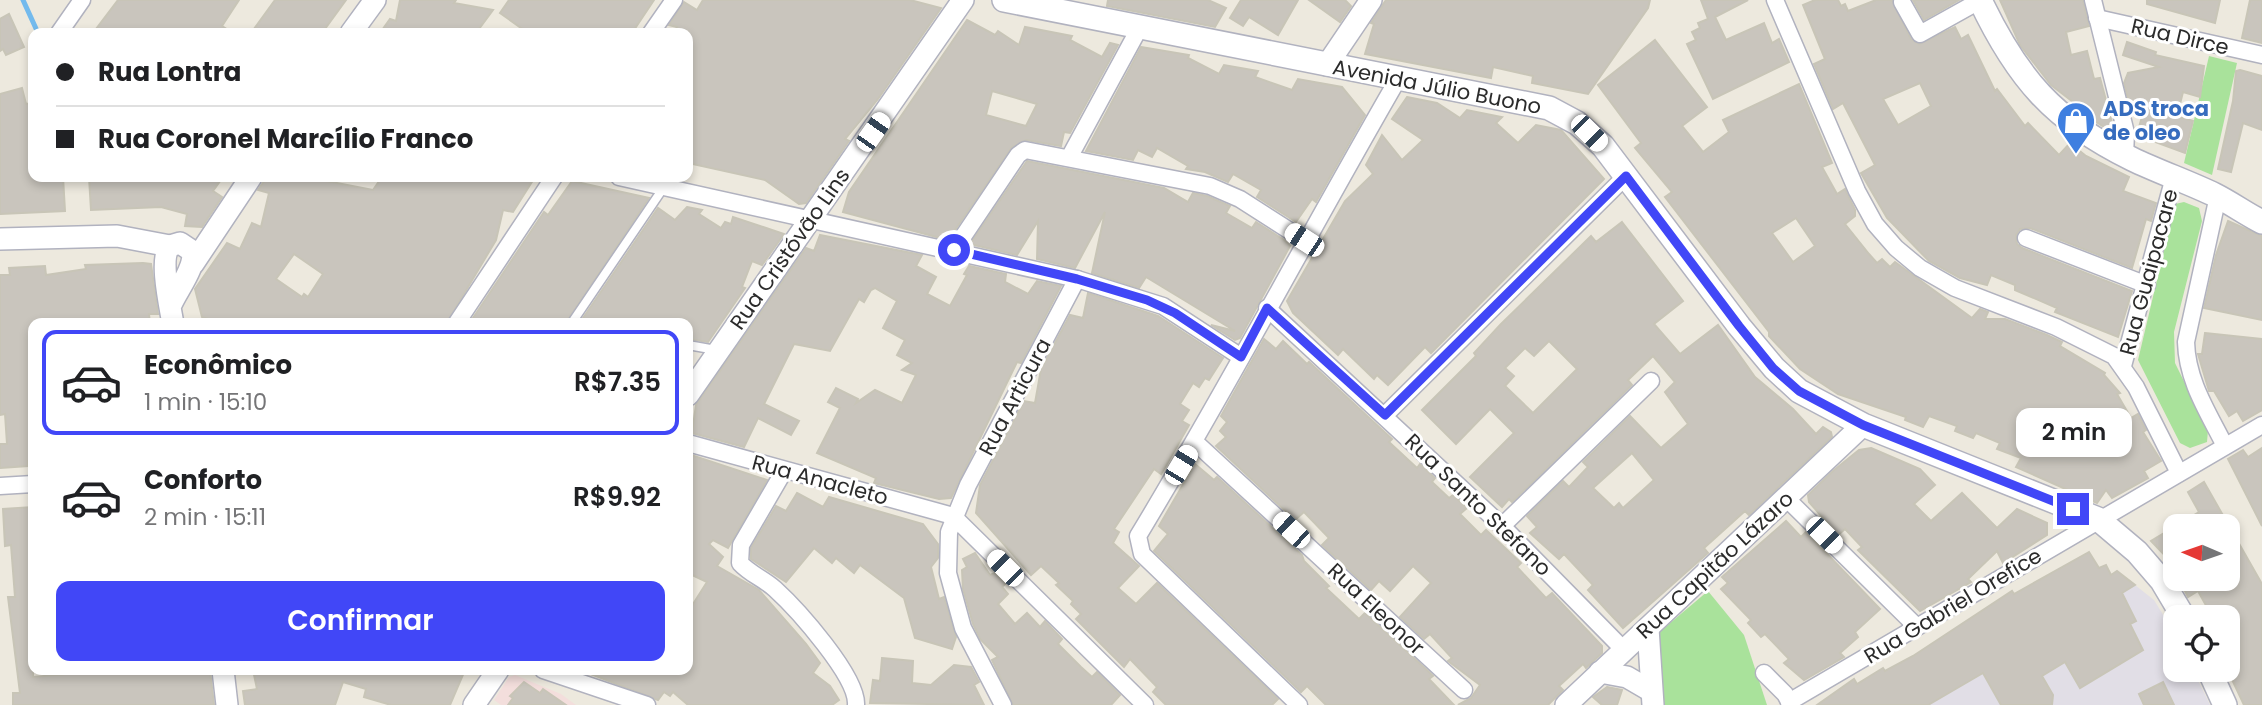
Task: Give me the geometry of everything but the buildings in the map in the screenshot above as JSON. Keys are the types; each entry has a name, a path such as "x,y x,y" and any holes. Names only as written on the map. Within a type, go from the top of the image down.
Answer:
{"main road":[{"name":"Avenida Júlio Buono","path":"1004,0 1549,108 1565,115 1589,133 1626,176 1773,368 1799,391 1863,425 2098,519 2137,552 2162,581 2176,605"},
{"path":"1981,0 2010,58 2046,103 2076,129 2125,155 2218,196 2262,222"},
{"path":"2218,196 2239,195 2262,205"},
{"path":"2214,682 2225,705"}],"street":[{"path":"62,28 82,0"},
{"path":"355,28 375,0"},
{"path":"655,28 674,0"},
{"name":"Rua Cristóvão Lins","path":"693,388 963,0"},
{"path":"1327,65 1371,0"},
{"path":"1775,0 1857,191 1875,224 1896,248 1937,279 2095,344 2123,366 2179,473"},
{"path":"1902,2 1920,34 1981,0"},
{"path":"2093,0 2126,133 2125,155"},
{"name":"Rua Dirce","path":"2097,18 2262,55"},
{"path":"1070,156 1140,27"},
{"path":"1299,705 1142,554 1138,536 1195,442 1304,240 1398,79"},
{"path":"954,250 1022,151 1070,156 1210,186 1240,199 1304,240"},
{"path":"1385,415 1626,176"},
{"name":"Rua Guaipacare","path":"2123,366 2174,177"},
{"path":"176,318 190,268 248,182"},
{"path":"460,318 551,182"},
{"path":"642,182 1077,279 1163,306 1241,357"},
{"path":"2218,196 2191,315 2186,353 2194,385 2225,446"},
{"path":"170,254 215,230"},
{"path":"2026,237 2147,285"},
{"path":"0,239 134,238 170,254"},
{"path":"170,254 173,273 190,268"},
{"path":"170,254 176,318"},
{"name":"Rua Articura","path":"1003,705 962,628 953,593 947,545 953,516 1077,279"},
{"name":"Rua Santo Stefano","path":"1267,308 1502,526 1624,650"},
{"path":"1502,526 1651,381"},
{"name":"Rua Capitão Lázaro","path":"1566,705 1863,425"},
{"name":"Rua Gabriel Orefice","path":"1790,703 2098,519 2262,425"},
{"name":"Rua Eleonor","path":"1195,442 1464,690"},
{"name":"Rua Anacleto","path":"693,444 953,516"},
{"path":"784,471 741,545 740,563 778,591 836,661 853,689 856,705"},
{"path":"0,486 28,484"},
{"path":"1787,499 1917,627"},
{"path":"953,516 1145,705"},
{"path":"1648,628 1652,698"},
{"path":"1600,672 1627,677 1652,698"},
{"path":"1764,673 1790,703"},
{"path":"224,675 227,705"},
{"path":"474,705 495,675"},
{"path":"559,675 647,705"}],"lane":[{"path":"575,318 664,187"},
{"path":"693,346 719,350"}],"shaded area":[{"path":"2135,585 2154,600 2163,615 2163,682 2199,682 2210,705 1928,705"},
{"path":"515,675 561,694 576,705 501,705 494,700 509,677"}],"green space":[{"path":"2209,56 2237,63 2212,175 2184,163"},
{"path":"2184,202 2199,208 2202,221 2174,332 2175,363 2208,430 2207,442 2190,448 2180,443 2138,360 2175,204"},
{"path":"1708,591 1744,635 1767,705 1659,705 1650,640"}],"waterway":[{"path":"23,0 36,28"}],"place":[{"name":"ADS troca de oleo","path":"2076,155"}],"route":[{"path":"954,250 1077,279 1147,300 1175,313 1241,357 1267,308 1385,415 1626,176 1739,326 1773,368 1799,391 1833,412 1863,425 2073,509"}]}
